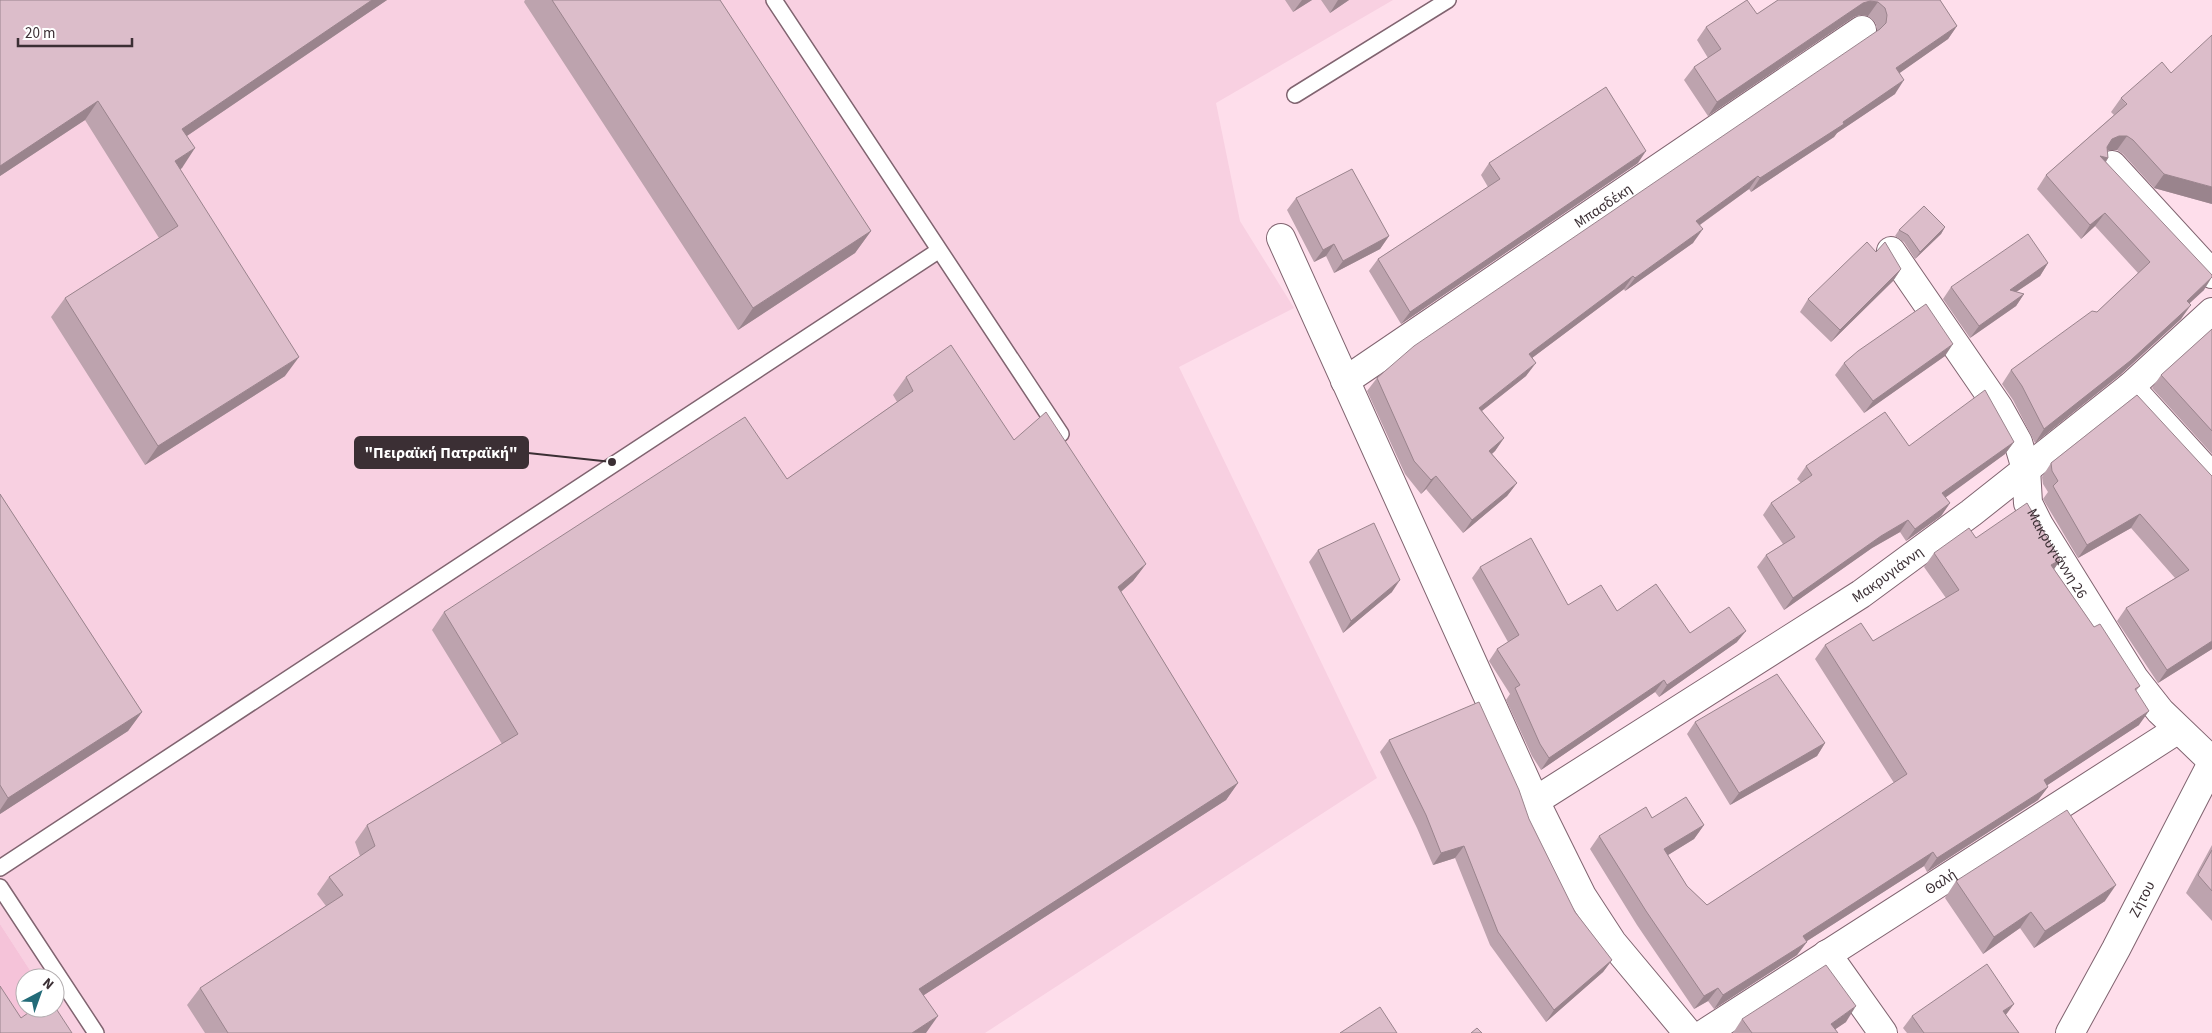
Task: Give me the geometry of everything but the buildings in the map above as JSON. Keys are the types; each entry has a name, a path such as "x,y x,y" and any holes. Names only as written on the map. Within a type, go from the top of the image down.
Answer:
{"street":[{"name":"Μπασδέκη","path":"1345,382 1862,30"},
{"path":"2112,165 2212,274"},
{"path":"1281,238 1535,800 1582,896 1598,922 1631,966 1688,1033"},
{"name":"Μακρυγιάννη 26","path":"1891,252 1999,408 2018,442 2026,468 2028,503 2039,525 2134,678 2177,730 2212,762"},
{"name":"Μακρυγιάννη","path":"1535,800 1860,594 1970,513 2130,387 2212,312"},
{"path":"2130,387 2212,477"},
{"name":"Θαλή","path":"1705,1033 2177,730"},
{"name":"Ζήτου","path":"2070,1033 2212,762"},
{"path":"1827,954 1883,1033"}],"lane":[{"path":"774,0 938,251 1061,434"},
{"path":"1295,95 1448,0"},
{"path":"0,868 938,251"},
{"path":"0,887 96,1033"}],"shaded area":[{"path":"0,0 1393,0 1216,103 1240,221 1294,308 1179,367 1377,778 985,1033 15,1033 39,1018 65,1018 65,968 29,968 0,924"},
{"path":"0,924 29,968 15,968 15,1018 31,1018 0,1033"}],"place":[{"name":"\"Πειραϊκή Πατραϊκή\"","path":"612,462"}]}
